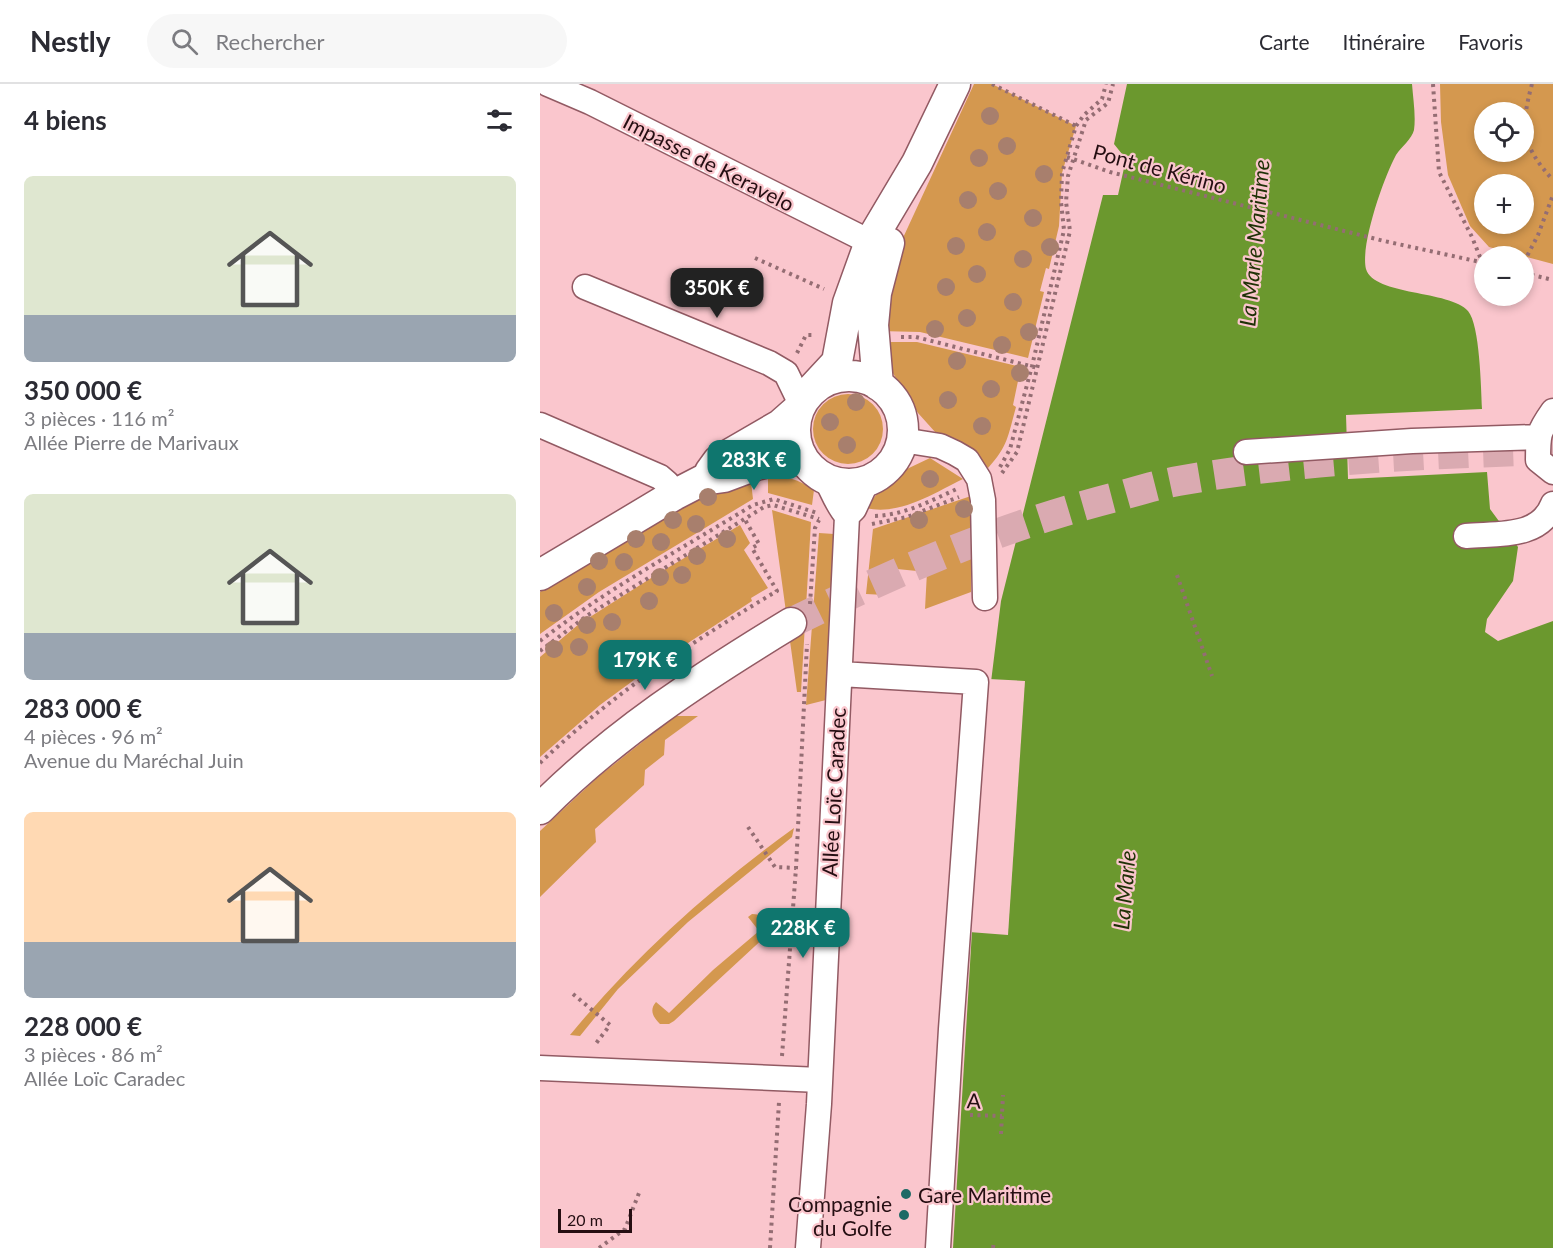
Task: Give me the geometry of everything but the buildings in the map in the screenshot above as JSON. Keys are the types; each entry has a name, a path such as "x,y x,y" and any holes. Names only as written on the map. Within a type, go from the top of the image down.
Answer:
{"main road":[{"path":"703,480 718,461 780,425 837,362 848,303 870,242 917,163 955,84"},
{"path":"878,385 873,336 876,293 890,239 917,163"},
{"path":"844,376 862,377 878,385 896,403 903,428 898,453 890,465 879,475 853,484 826,479 813,471 803,460 795,438 794,426 803,401 826,380 844,376"},
{"path":"540,575 703,480 724,477 756,465 778,460 803,460"},
{"path":"540,809 613,744 726,662 791,623"}],"street":[{"name":"Impasse de Keravelo","path":"548,84 590,102 870,242"},
{"path":"585,287 769,363 786,373 803,401"},
{"path":"1553,411 1538,436 1538,460 1553,472"},
{"path":"540,425 660,477 667,483 674,495"},
{"path":"1246,452 1538,436"},
{"path":"902,440 940,446 955,453 967,460 979,479 983,500 985,598"},
{"path":"826,479 838,506 861,520"},
{"name":"Allée Loïc Caradec","path":"808,1248 820,1080 824,961 840,674 861,520 854,508 867,481"},
{"path":"1466,536 1535,528 1544,520 1553,504"},
{"path":"840,674 976,682 945,1114 938,1248"},
{"path":"540,1068 820,1080"}],"path":[{"path":"992,84 1082,129"},
{"path":"995,470 1007,458 1010,449 1064,230 1061,202 1062,173 1076,126 1084,115 1102,99 1106,84"},
{"path":"997,477 1009,466 1017,452 1038,368 1070,231 1066,202 1068,176 1073,159 1086,120 1108,103 1113,84"},
{"path":"1433,84 1439,172 1475,246"},
{"path":"1532,84 1524,122 1526,141 1537,162 1553,180"},
{"name":"Pont de Kérino","path":"1067,157 1110,172 1384,242 1474,261"},
{"path":"1532,246 1553,195"},
{"path":"754,258 811,282 848,303"},
{"path":"1534,275 1553,280"},
{"path":"793,362 807,335 818,335"},
{"path":"894,337 916,337 1038,368"},
{"path":"861,520 906,511 967,485"},
{"path":"861,520 867,524 907,517 962,495"},
{"path":"540,641 606,593 753,505 774,499 820,514"},
{"path":"540,651 588,615 764,507 772,505 819,519"},
{"path":"540,763 571,734 637,681 720,625 777,591 752,548 759,544 744,518"},
{"path":"1177,575 1212,676"},
{"path":"770,1248 796,868 801,731"},
{"path":"748,827 775,867 796,868"},
{"path":"573,994 610,1024 594,1046"},
{"path":"1001,1134 1003,1095"},
{"name":"A","path":"945,1114 1002,1116"},
{"path":"599,1248 625,1229 639,1193"},
{"path":"993,1248 994,1241"}],"shaded area":[{"path":"974,84 992,84 1076,126 1062,173 1059,226 1049,269 1046,268 1040,291 1044,292 1028,358 920,332 879,331 902,240"},
{"path":"1440,84 1553,84 1553,264 1534,259 1534,246 1488,246 1477,234 1534,234 1534,174 1474,174 1474,230 1448,175 1441,122"},
{"path":"881,342 917,342 1025,368 1022,381 1018,381 1013,405 1016,407 1006,440 1000,453 988,468 974,451 956,439 936,433 918,413 889,367"},
{"path":"841,394 855,394 868,400 877,409 883,422 881,442 873,454 855,464 841,464 828,458 819,449 813,436 813,422 819,409 828,400"},
{"path":"930,458 963,479 904,506 879,510 866,508 890,477"},
{"path":"750,474 753,499 599,592 540,634 540,592 572,570 713,487"},
{"path":"768,476 792,479 814,490 812,505 768,493"},
{"path":"971,496 971,592 925,609 927,572 887,568 885,595 866,594 873,529"},
{"path":"772,510 811,522 801,692 797,692"},
{"path":"740,525 750,543 744,550 768,588 600,705 540,757 540,657 579,624"},
{"path":"819,533 834,534 826,700 806,705"},
{"path":"675,716 698,716 665,740 664,755 645,770 644,785 595,829 596,842 540,897 540,831 598,777"},
{"path":"794,828 792,837 688,922 618,989 580,1036 570,1035 621,978 675,924"},
{"path":"752,914 767,919 770,925 768,934 674,1021 669,1024 660,1024 653,1013 656,1002 669,1013 713,970 759,931 748,917"}],"water":[{"path":"1127,84 1412,84 1414,130 1396,155 1385,179 1366,244 1366,269 1372,278 1383,284 1446,299 1459,304 1468,311 1472,318 1477,343 1482,409 1346,415 1348,479 1487,472 1490,509 1518,547 1513,581 1487,619 1485,632 1498,641 1553,621 1553,1248 953,1248 975,881 991,682 1001,601 1103,195 1118,195 1126,159 1114,144"}],"pier":[{"path":"989,679 1025,681 1008,935 969,932"}],"tunnel":[{"path":"791,623 869,586 988,537 1070,510 1162,484 1271,467 1412,456 1553,450"}],"place":[{"name":"Gare Maritime","path":"906,1194"},
{"name":"Compagnie du Golfe","path":"904,1215"}],"water label":[{"name":"La Marle Maritime","path":"1254,243"},
{"name":"La Marle","path":"1124,890"}]}
